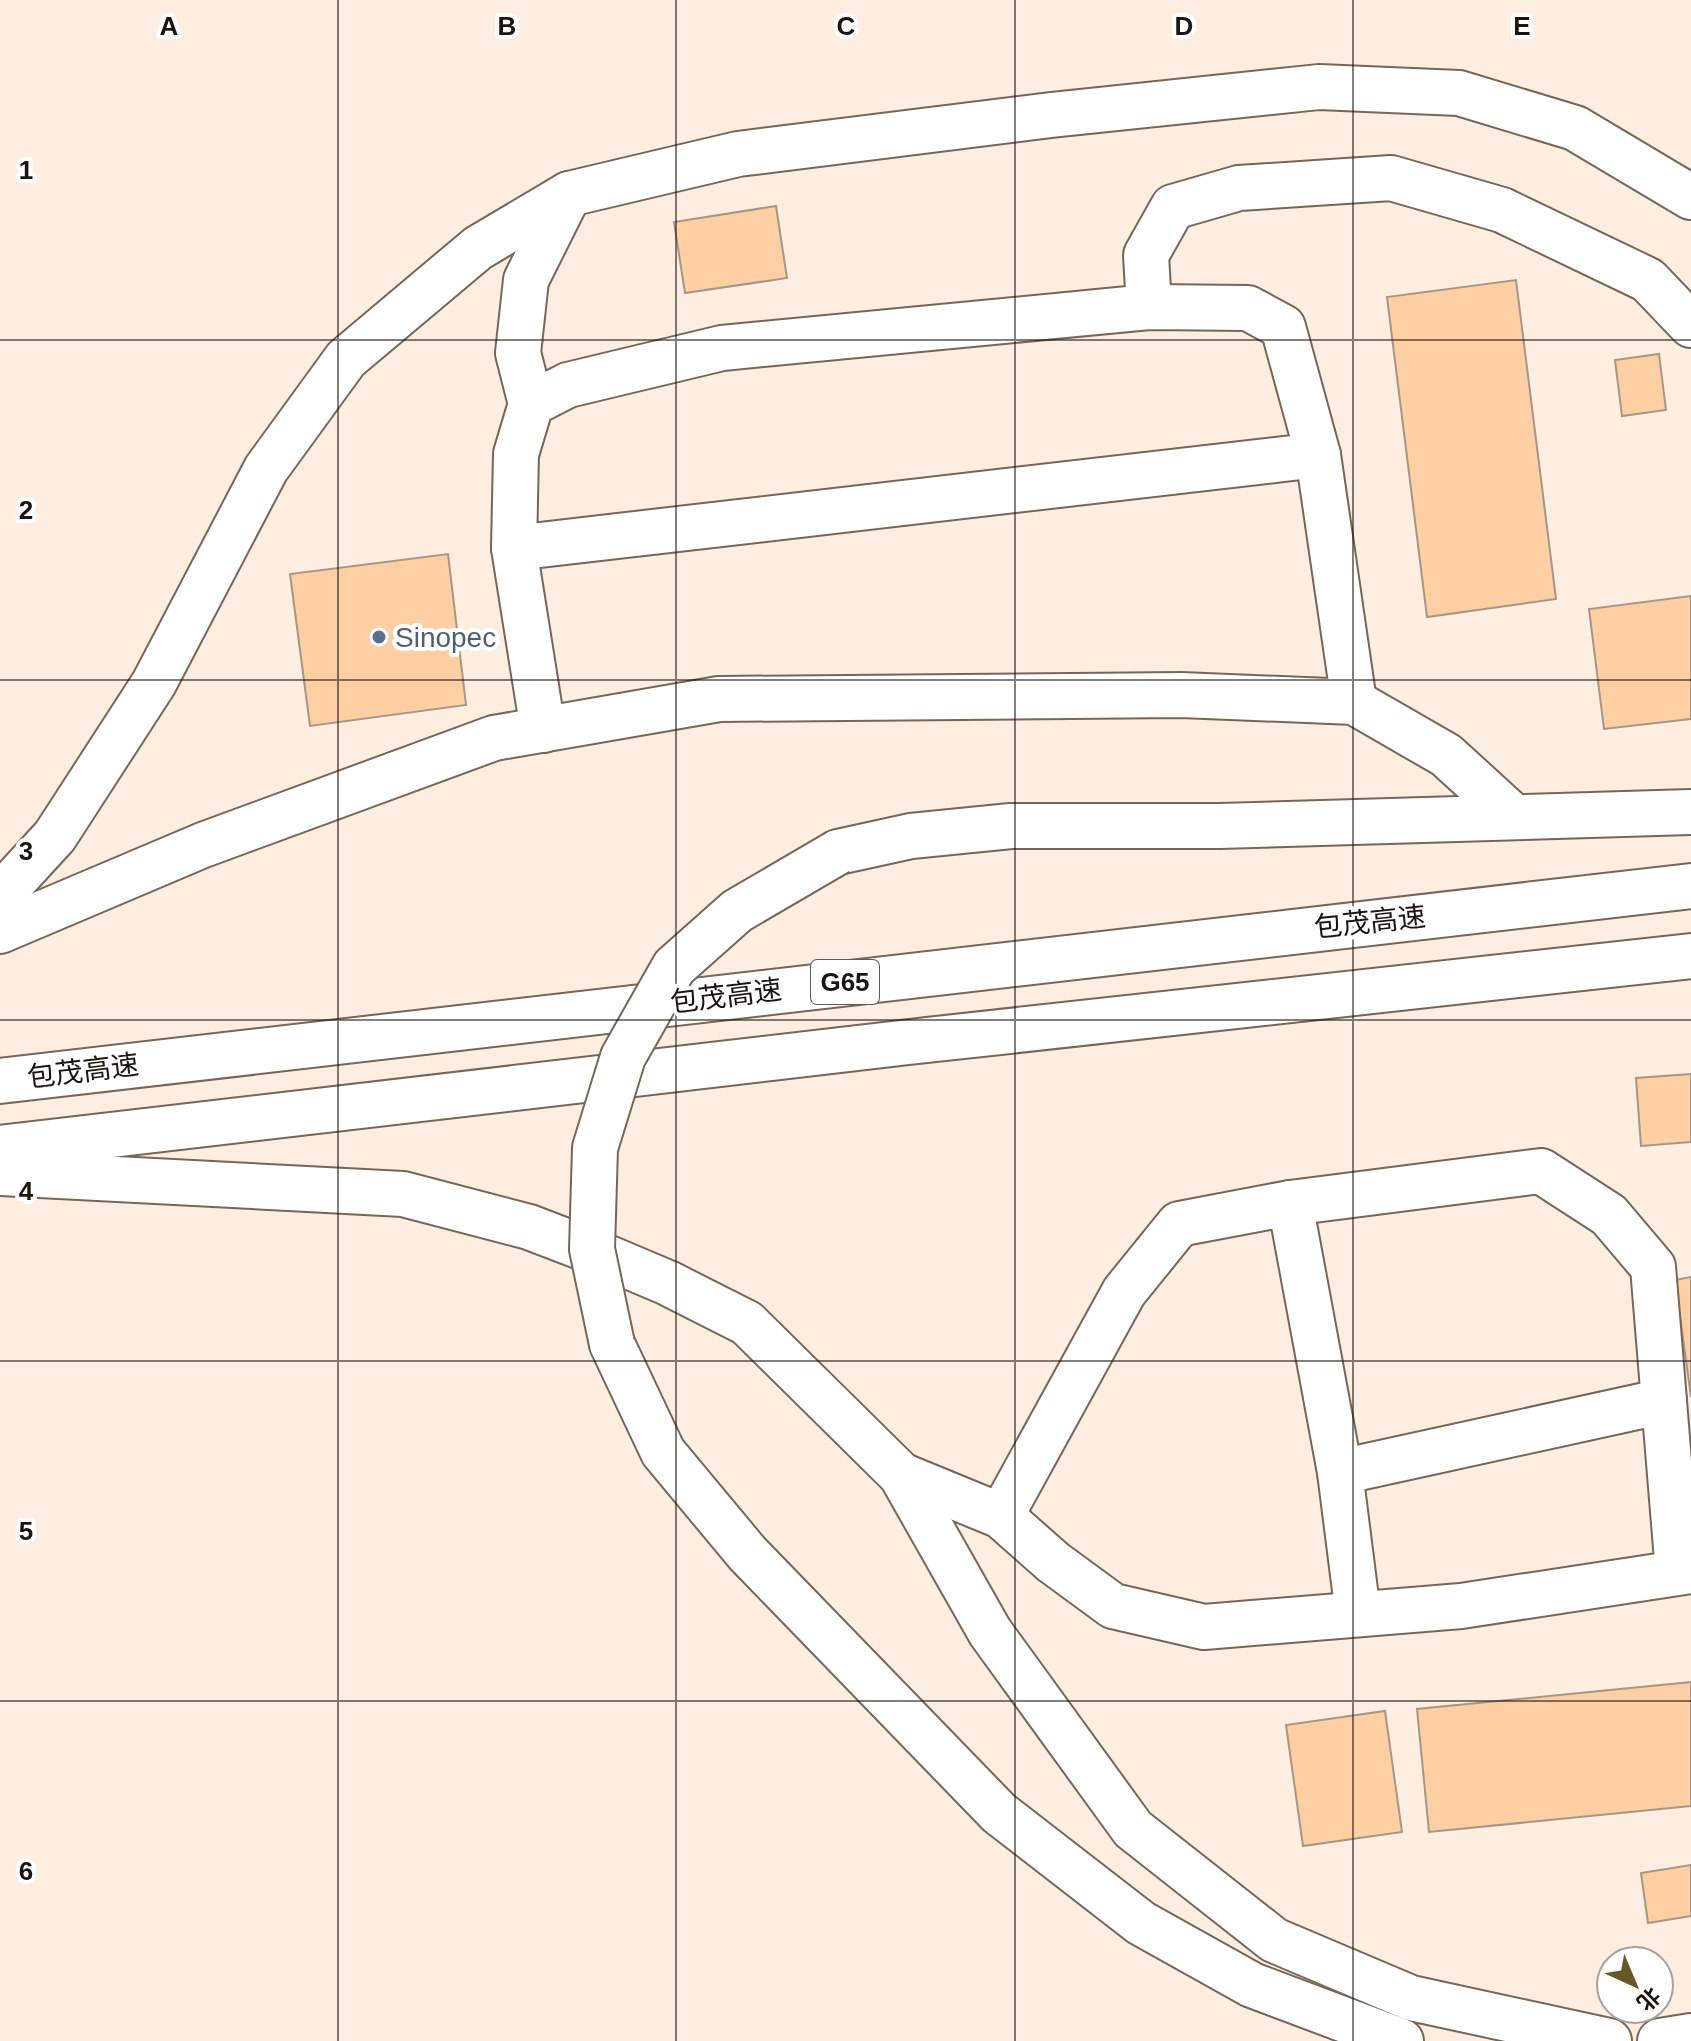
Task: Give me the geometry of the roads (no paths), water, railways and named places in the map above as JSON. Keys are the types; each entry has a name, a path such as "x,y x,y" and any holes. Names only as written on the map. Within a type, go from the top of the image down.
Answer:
{"main road":[{"path":"0,896 55,836 138,709 266,469 346,359 478,248 569,194 738,154 1051,115 1319,87 1459,93 1575,128 1691,197"},
{"path":"1149,307 1146,255 1173,207 1239,188 1391,178 1502,210 1648,280 1691,325"},
{"path":"543,730 514,548 516,454 531,404 518,353 526,280 569,194"},
{"path":"531,404 568,385 722,348 1149,307 1248,308 1283,327 1318,455 1354,702"},
{"path":"514,548 1318,455"},
{"path":"0,931 218,840 494,738 719,699 1181,695 1354,702 1446,755 1514,817"},
{"path":"1401,2041 1252,1985 1141,1923 999,1813 747,1553 663,1452 612,1344 592,1249 595,1148 623,1057 674,967 737,911 838,852 911,836 1011,826 1220,826 1691,812"},
{"name":"包茂高速","path":"0,1081 1691,886"},
{"name":"G65","path":"0,1148 1691,956"},
{"path":"901,1475 1001,1516 1053,1562 1113,1606 1204,1627 1461,1606 1685,1572 1664,1401 1653,1267 1609,1215 1541,1171 1290,1203 1179,1224 1124,1292 1001,1516"},
{"path":"0,1173 403,1194 529,1227 668,1283 747,1323 901,1475 990,1632 1133,1829 1274,1940 1411,1998 1609,2041"},
{"path":"1290,1203 1340,1472 1358,1614"},
{"path":"1340,1472 1664,1401"},
{"path":"1660,2041 1691,2036"}],"place":[{"name":"Sinopec","path":"379,637"}]}
